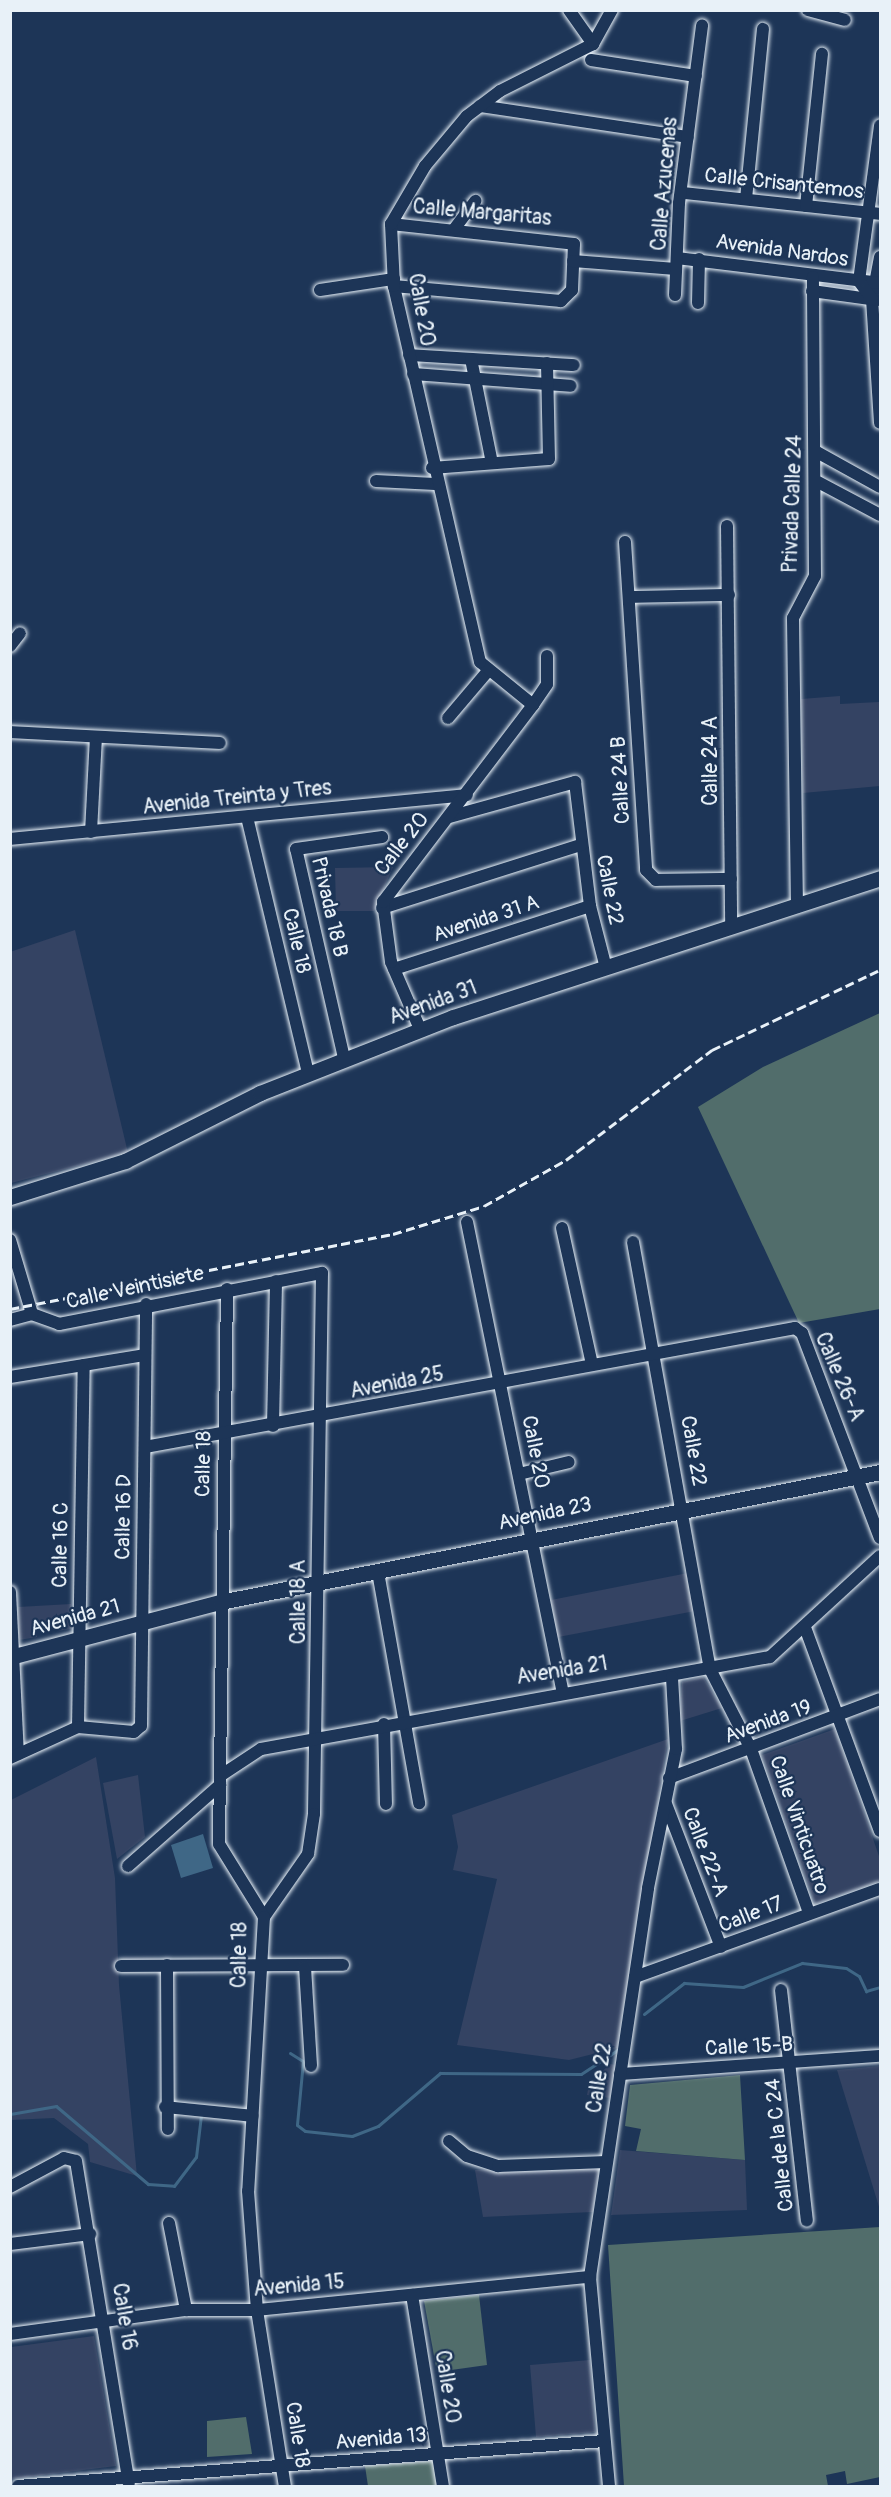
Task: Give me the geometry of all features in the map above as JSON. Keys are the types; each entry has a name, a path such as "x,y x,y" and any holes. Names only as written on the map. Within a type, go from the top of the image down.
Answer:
{"street":[{"path":"569,10 593,44"},
{"path":"391,224 424,166 480,106 593,44 612,10"},
{"path":"808,10 845,20"},
{"name":"Calle Azucenas","path":"675,295 688,137 702,25"},
{"path":"746,199 763,29"},
{"path":"806,206 822,54"},
{"path":"591,60 696,76"},
{"path":"480,106 688,137"},
{"path":"876,300 859,281 880,125"},
{"name":"Calle Crisantemos","path":"684,193 880,214"},
{"path":"455,228 475,201"},
{"name":"Calle Margaritas","path":"391,224 455,228 570,241 573,261"},
{"name":"Calle 20","path":"391,224 394,283 435,484 480,662 488,671 533,705"},
{"path":"880,257 876,300 880,423"},
{"path":"698,303 699,260"},
{"name":"Avenida Nardos","path":"573,261 677,263 699,260 813,277 878,283"},
{"path":"320,290 394,283 568,298 573,261"},
{"name":"Privada Calle 24","path":"797,907 793,618 815,576 818,482 815,451 813,277"},
{"name":"Avenida Nardos","path":"812,291 876,300"},
{"path":"409,355 574,365"},
{"path":"471,359 472,378 492,463"},
{"path":"432,468 549,459 544,381 547,363"},
{"path":"413,374 544,381 571,386"},
{"path":"815,451 880,487"},
{"path":"376,481 435,484"},
{"path":"818,482 880,515"},
{"name":"Calle 24 A","path":"727,526 731,926"},
{"path":"626,542 631,597 729,595"},
{"name":"Calle 24 B","path":"631,597 648,877 731,879"},
{"path":"10,646 20,633"},
{"name":"Calle 20","path":"420,1029 394,969 382,908 547,684 547,656"},
{"path":"448,718 488,671"},
{"path":"10,732 220,743"},
{"path":"91,832 96,738"},
{"name":"Calle 22","path":"448,818 575,782 590,906 606,968"},
{"name":"Avenida Treinta y Tres","path":"10,840 467,795"},
{"name":"Calle 18","path":"247,817 308,1073"},
{"name":"Privada 18 B","path":"344,1058 296,849 382,837"},
{"path":"382,908 581,845"},
{"name":"Avenida 31","path":"10,1197 125,1161 308,1073 420,1029 880,878"},
{"name":"Avenida 31 A","path":"394,969 590,906"},
{"name":"Calle 20","path":"467,1222 502,1384 562,1690"},
{"path":"562,1228 592,1365"},
{"path":"10,1240 32,1314 10,1320"},
{"name":"Calle 22","path":"633,1242 684,1508 710,1669 751,1749"},
{"name":"Calle Veintisiete","path":"32,1314 59,1324 146,1304 322,1273"},
{"name":"Calle 18 A","path":"264,1917 308,1854 318,1737 322,1273"},
{"path":"273,1426 276,1281"},
{"name":"Calle 18","path":"227,1289 220,1602 221,1852 264,1917 248,2191 257,2310 285,2487"},
{"name":"Calle 16 D","path":"78,1727 139,1731 146,1304"},
{"name":"Avenida 25","path":"145,1446 224,1436 795,1328"},
{"name":"Calle 26-A","path":"795,1328 802,1334 880,1538"},
{"path":"10,1377 144,1355"},
{"name":"Calle 16 C","path":"78,1727 84,1365"},
{"path":"519,1474 569,1462"},
{"name":"Avenida 23","path":"220,1602 318,1585 531,1538 880,1472"},
{"name":"Avenida 21","path":"128,1866 220,1781 261,1749 562,1690 672,1677 770,1657 806,1630 880,1556"},
{"path":"378,1572 419,1803"},
{"path":"10,1592 14,1756 78,1727"},
{"name":"Avenida 21","path":"12,1657 220,1602"},
{"path":"806,1630 841,1716 880,1831"},
{"name":"Calle 22","path":"609,2487 590,2277 635,1977 676,1738 672,1677"},
{"name":"Avenida 19","path":"669,1778 841,1716 880,1699"},
{"path":"384,1724 387,1804"},
{"name":"Calle Vinticuatro","path":"751,1749 809,1913"},
{"name":"Calle 22-A","path":"666,1804 721,1947"},
{"name":"Calle 17","path":"635,1977 880,1889"},
{"path":"166,1965 165,2107 168,2129"},
{"path":"121,1966 343,1965"},
{"path":"305,1966 311,2066"},
{"name":"Calle de la C 24","path":"781,1990 807,2221"},
{"name":"Calle 15-B","path":"620,2074 791,2065 880,2056"},
{"path":"165,2107 253,2116"},
{"path":"449,2141 467,2156 498,2166 606,2162"},
{"name":"Calle 16","path":"10,2187 71,2156 90,2234 106,2320 128,2482"},
{"path":"169,2223 186,2310"},
{"path":"10,2244 90,2234"},
{"name":"Avenida 15","path":"10,2334 186,2310 257,2310 590,2277"},
{"name":"Calle 20","path":"412,2295 443,2487"},
{"name":"Avenida 13","path":"18,2487 128,2482 604,2440"}],"shaded area":[{"path":"840,696 840,704 879,702 880,786 803,793 801,699"},
{"path":"393,867 374,911 336,911 335,868"},
{"path":"75,930 128,1153 11,1183 10,952"},
{"path":"688,1573 695,1611 553,1638 546,1601"},
{"path":"71,1604 71,1629 57,1631 56,1622 36,1624 37,1637 19,1640 18,1607"},
{"path":"703,1677 722,1708 680,1721 682,1682"},
{"path":"835,1729 880,1859 880,1881 815,1904 762,1755"},
{"path":"668,1739 617,2048 569,2060 457,2045 497,1879 453,1870 458,1847 452,1815"},
{"path":"96,1757 115,1878 119,1985 137,2176 90,2162 88,2144 54,2118 11,2120 11,1800"},
{"path":"138,1775 145,1837 117,1859 103,1783"},
{"path":"203,1834 213,1868 181,1878 171,1845"},
{"path":"610,2064 616,2065 610,2098 587,2095 589,2084"},
{"path":"880,2066 880,2210 837,2070"},
{"path":"620,2150 745,2160 747,2210 611,2215"},
{"path":"599,2168 593,2212 483,2217 475,2170"},
{"path":"94,2336 116,2466 11,2479 11,2347"},
{"path":"590,2360 595,2432 536,2437 530,2365"}],"green space":[{"path":"880,1013 880,1309 799,1323 698,1107 763,1067"},
{"path":"740,2075 745,2160 636,2151 641,2129 625,2126 630,2085"},
{"path":"880,2227 880,2477 847,2484 845,2471 826,2475 828,2486 624,2486 608,2245"},
{"path":"479,2295 487,2365 437,2372 424,2301"},
{"path":"246,2417 252,2454 207,2457 207,2421"},
{"path":"433,2461 437,2486 368,2486 365,2466"}],"waterway":[{"path":"644,2014 684,1983 743,1987 802,1963 846,1968 859,1976 866,1991 880,1987"},
{"path":"290,2053 303,2061 297,2125 305,2131 352,2136 378,2126 440,2073 581,2074 619,2049"},
{"path":"10,2114 56,2106 148,2184 174,2186 196,2157 201,2115"}],"railway":[{"path":"10,1309 393,1234 484,1206 566,1160 712,1050 880,970"}]}
